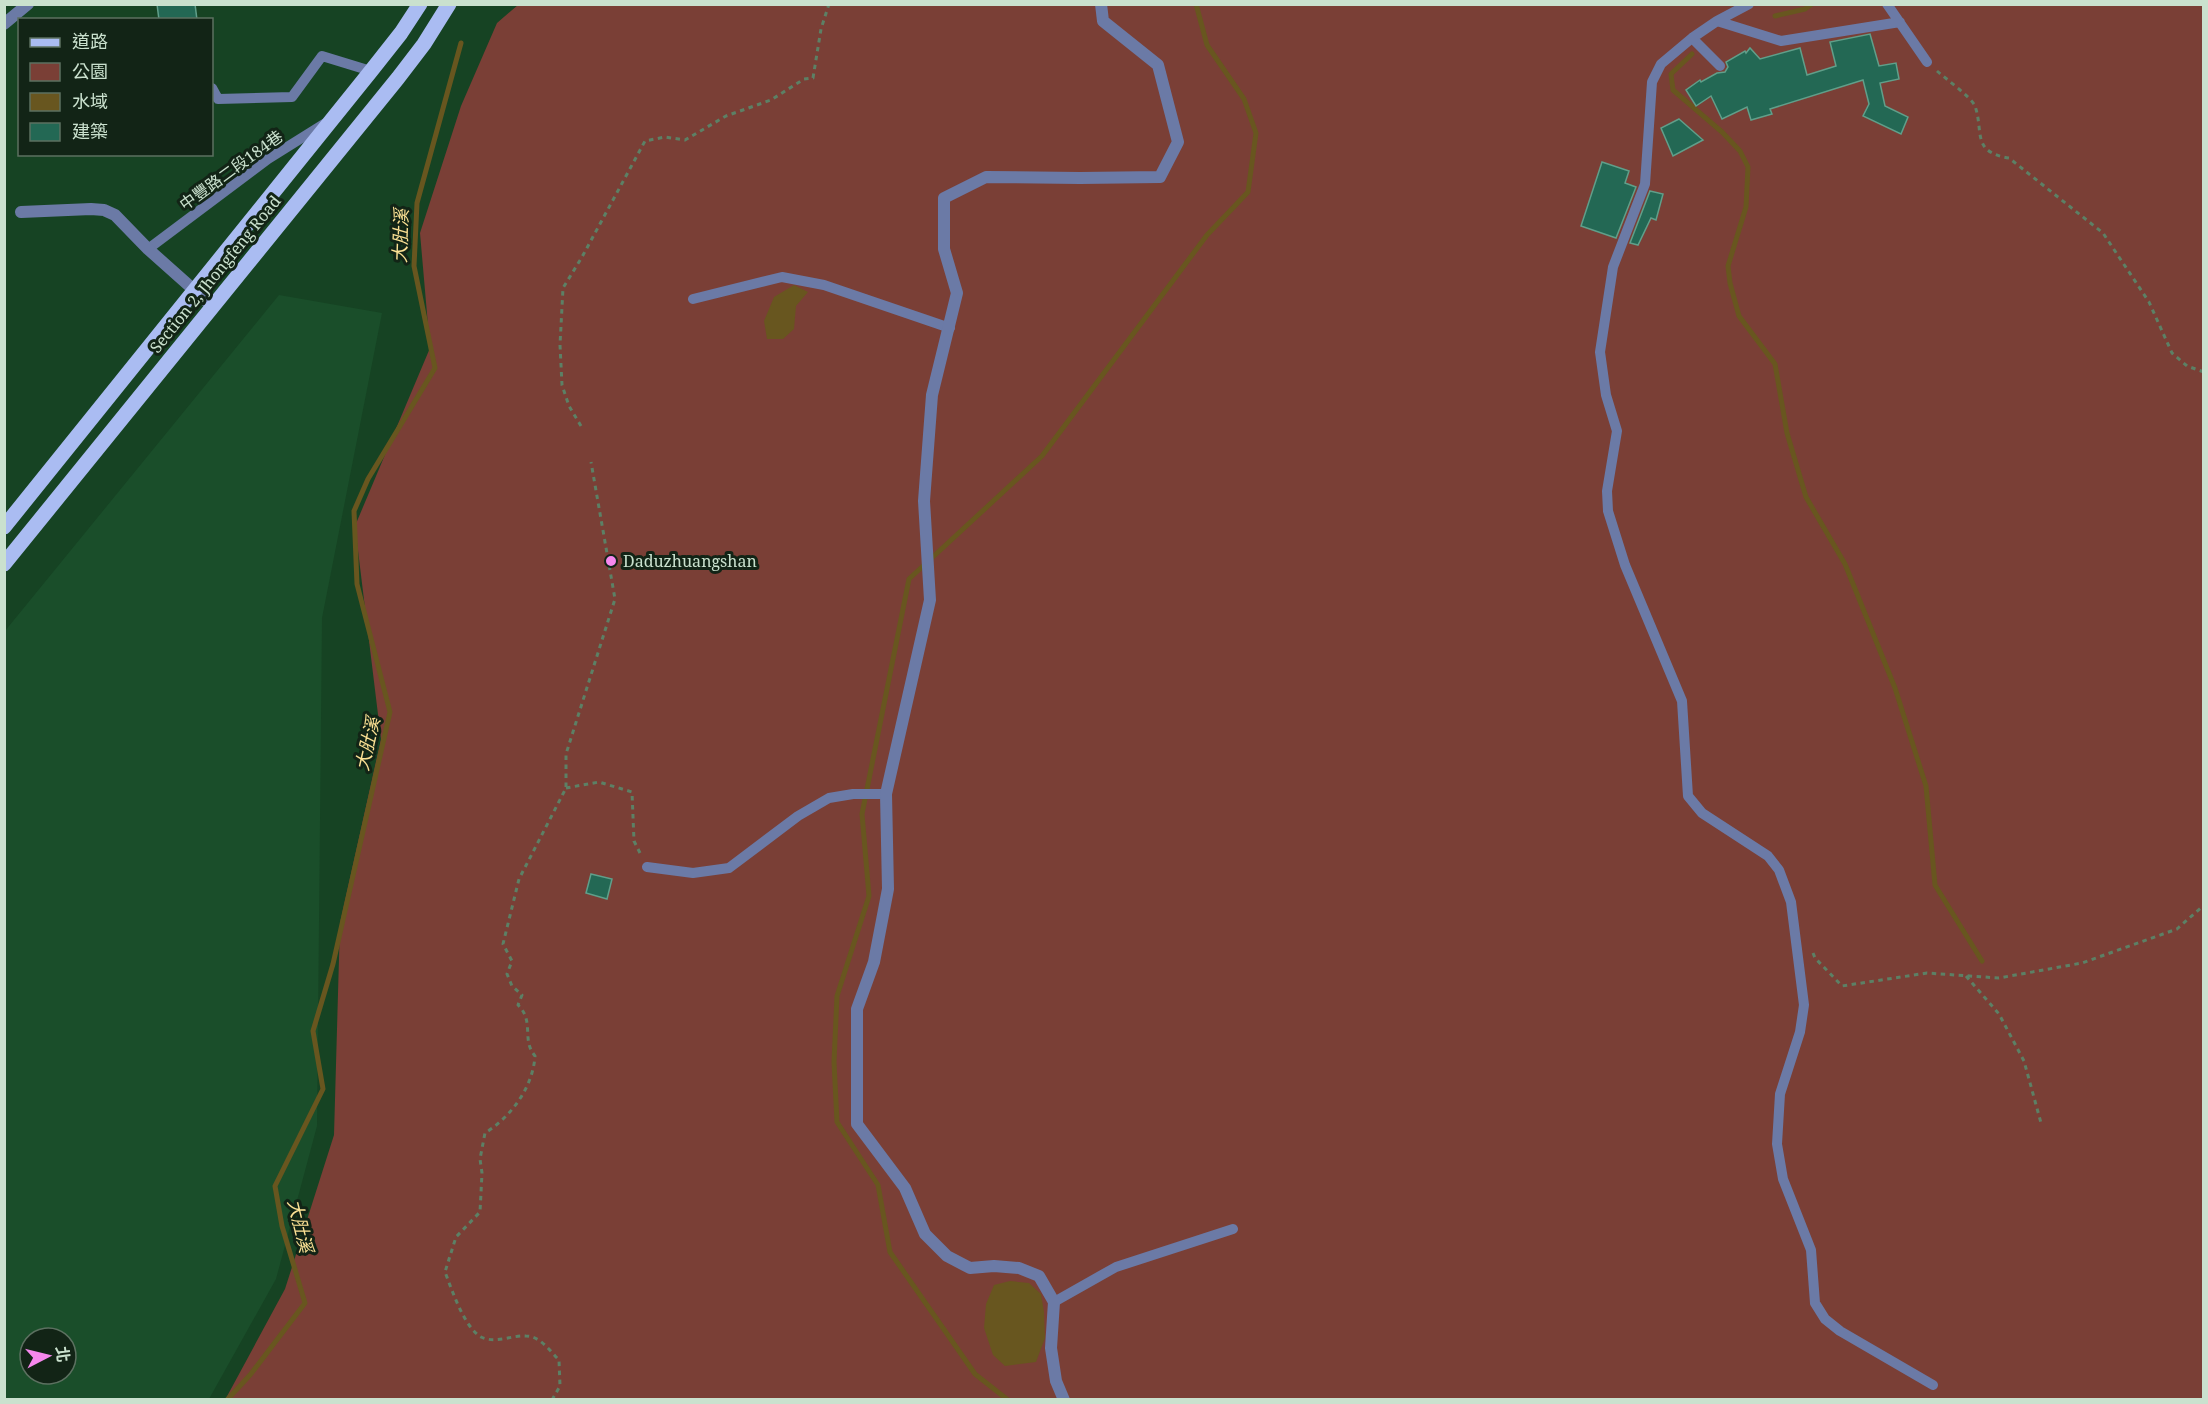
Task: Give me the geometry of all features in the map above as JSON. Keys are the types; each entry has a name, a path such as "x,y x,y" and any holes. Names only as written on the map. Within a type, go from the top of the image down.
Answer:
{"main road":[{"name":"Section 2, Jhongfeng Road","path":"4,527 333,119 401,33 420,4"},
{"name":"Section 2, Jhongfeng Road","path":"4,564 398,78 424,44 449,4"}],"street":[{"path":"4,24 28,4"},
{"path":"1064,1400 1056,1381 1051,1348 1054,1302 1039,1276 1019,1268 994,1266 970,1268 947,1256 925,1234 905,1188 857,1124 857,1009 874,962 888,889 886,794 930,600 924,501 932,395 957,293 944,249 944,198 986,177 1160,177 1178,142 1158,65 1103,21 1101,4"},
{"path":"21,212 104,210 115,215 148,249 212,306"}],"lane":[{"path":"1749,4 1692,38 1661,64 1652,82 1645,184 1613,267 1600,351 1606,395 1617,431 1607,491 1608,511 1625,565 1682,701 1688,796 1702,813 1768,856 1779,870 1791,902 1804,1005 1800,1032 1780,1095 1778,1144 1783,1179 1811,1250 1815,1303 1825,1319 1840,1331 1933,1385"},
{"path":"1887,4 1927,62"},
{"path":"1717,21 1781,41 1900,22"},
{"path":"1692,38 1720,66"},
{"path":"213,90 219,99 292,97 322,56 371,71"},
{"name":"中豐路二段184巷","path":"148,249 268,159 333,119"},
{"path":"693,299 782,277 824,285 950,328"},
{"path":"647,867 693,873 729,868 798,816 829,798 853,794 886,794"},
{"path":"1054,1302 1116,1267 1233,1229"}],"path":[{"path":"581,426 569,406 562,386 560,345 563,288 645,141 665,136 686,140 726,116 771,100 804,79 813,78 821,29 829,4"},
{"path":"1927,62 1974,104 1981,142 1995,156 2009,158 2103,233 2149,302 2172,353 2187,366 2204,372"},
{"path":"552,1400 560,1386 559,1360 542,1342 528,1335 496,1340 481,1337 470,1325 462,1311 445,1272 456,1237 480,1212 482,1173 480,1159 485,1133 501,1123 522,1095 534,1068 535,1056 530,1049 526,1013 518,1005 522,995 512,986 507,974 512,961 503,944 519,879 566,789 566,754 615,599 591,462"},
{"path":"566,789 599,782 632,792 634,841 647,867"},
{"path":"1811,949 1815,958 1842,986 1927,973 1999,978 2082,963 2177,929 2204,905"},
{"path":"1966,976 1999,1014 2024,1061 2041,1123"}],"shaded area":[{"path":"279,295 382,313 322,618 317,1126 276,1279 209,1399 5,1399 5,631"}],"green space":[{"path":"518,5 2203,5 2203,1399 225,1400 285,1289 334,1135 340,923 381,739 355,526 430,348 420,233 461,106 497,23"}],"water":[{"path":"794,285 808,292 796,306 794,329 783,339 767,339 764,321 774,297"},
{"path":"1010,1281 1029,1283 1041,1294 1045,1338 1036,1362 1005,1366 993,1355 984,1328 986,1304 994,1285"}],"building":[{"path":"157,4 195,4 197,18 159,18"},
{"path":"1870,34 1879,66 1896,63 1899,79 1880,83 1885,106 1908,117 1901,134 1863,116 1869,104 1863,80 1770,109 1772,114 1751,120 1747,107 1722,119 1711,96 1696,106 1686,90 1700,80 1701,82 1717,73 1725,72 1728,67 1726,62 1745,51 1746,53 1750,48 1760,59 1800,48 1807,75 1836,66 1830,42"},
{"path":"1679,119 1703,140 1673,156 1661,128"},
{"path":"1602,162 1629,171 1625,183 1636,187 1616,238 1581,226"},
{"path":"1650,191 1663,194 1656,220 1651,218 1638,245 1630,243"},
{"path":"591,874 612,879 607,899 586,893"}],"waterway":[{"path":"1008,1400 975,1374 890,1252 878,1185 837,1122 834,1062 837,996 869,896 862,814 909,579 1042,456 1207,235 1248,192 1256,133 1244,99 1207,45 1196,4"},
{"path":"1775,16 1805,9 1812,4"},
{"name":"大肚溪","path":"227,1400 250,1375 305,1303 282,1226 275,1186 323,1089 313,1031 333,964 390,712 357,584 354,511 368,479 435,368 414,266 417,203 461,43"},
{"path":"1692,54 1671,74 1673,90 1722,132 1740,151 1748,167 1746,207 1728,266 1739,316 1775,364 1787,433 1806,497 1845,564 1895,688 1926,786 1935,885 1982,961"}],"place":[{"name":"Daduzhuangshan","path":"611,561"}]}
